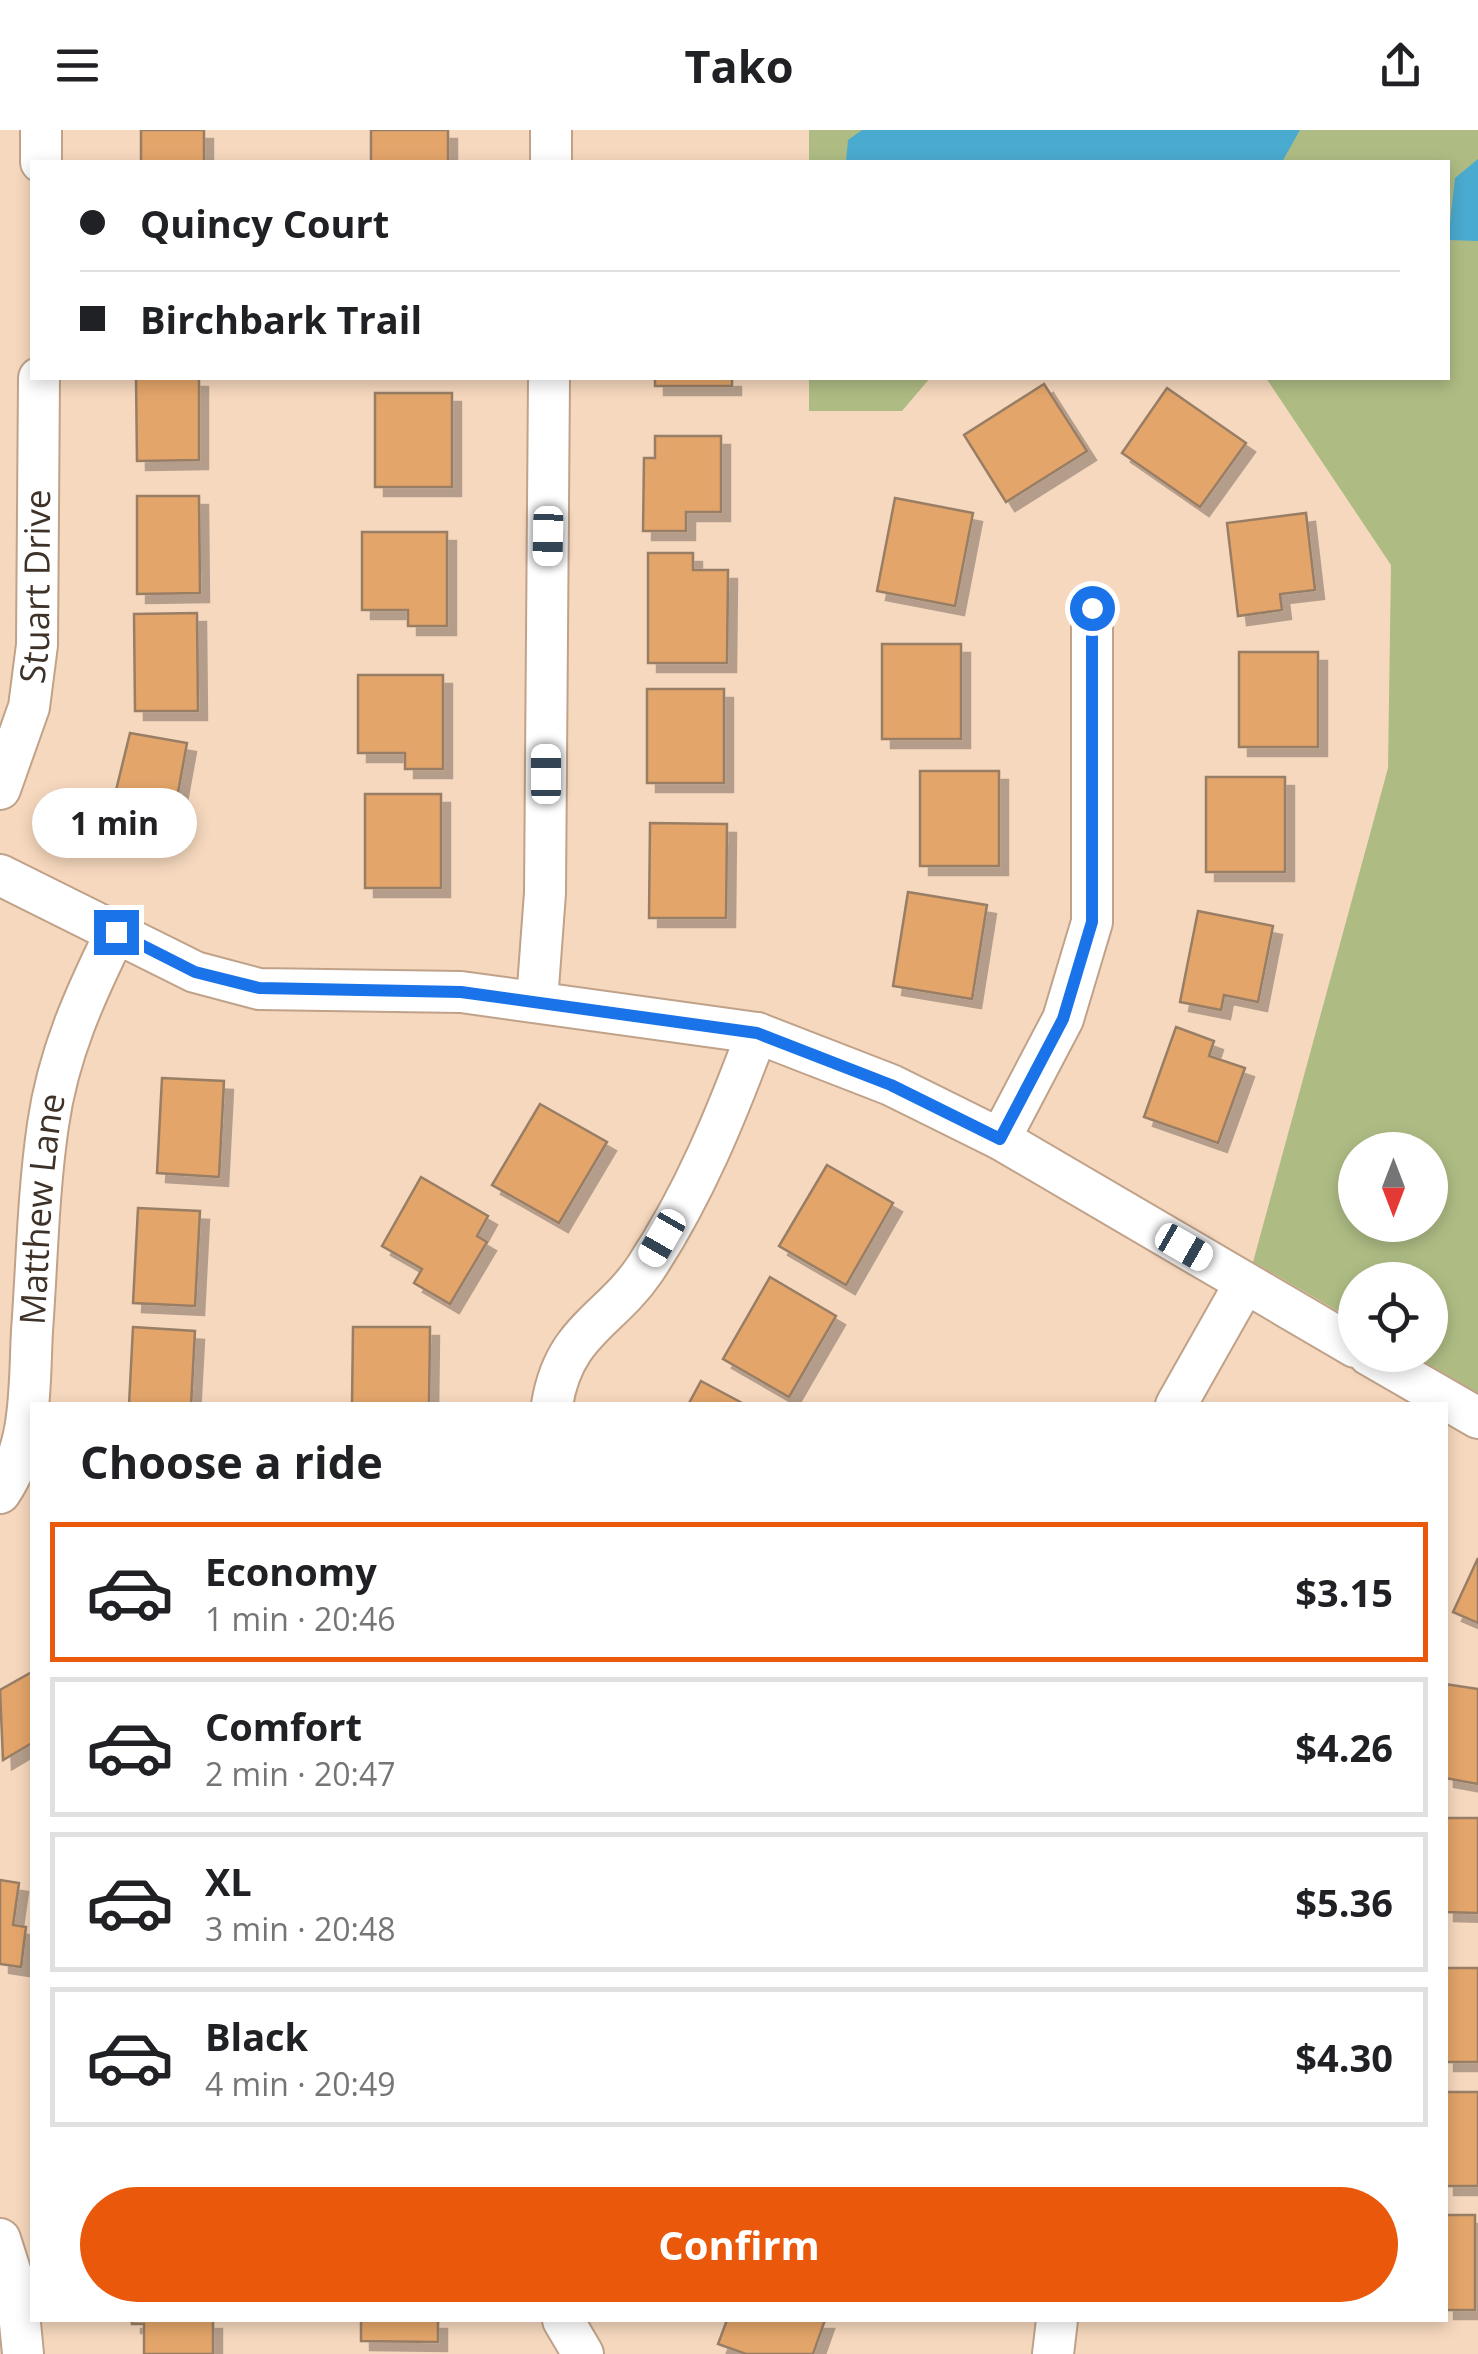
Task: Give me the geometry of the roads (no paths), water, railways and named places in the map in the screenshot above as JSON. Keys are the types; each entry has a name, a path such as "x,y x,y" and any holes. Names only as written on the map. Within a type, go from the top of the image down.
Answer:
{"street":[{"path":"41,130 41,160"},
{"path":"551,130 551,160"},
{"name":"Stuart Drive","path":"0,790 29,707 37,645 39,380"},
{"path":"537,1001 545,893 549,380"},
{"path":"1000,1139 1063,1019 1092,922 1092,608"},
{"path":"0,875 195,972 259,988 461,992 757,1033 891,1085 1000,1139 1338,1337"},
{"name":"Matthew Lane","path":"0,1493 15,1471 26,1433 41,1197 56,1074 71,1028 116,932"},
{"path":"552,1402 556,1379 588,1326 642,1272 702,1170 757,1033"},
{"path":"1178,1402 1245,1283"},
{"path":"1398,1372 1478,1418"},
{"path":"0,2238 17,2292 22,2354"},
{"path":"563,2322 583,2354"},
{"path":"1054,2354 1057,2322"}],"water":[{"path":"862,130 1300,130 1283,160 846,160 848,140"},
{"path":"1478,159 1478,241 1450,240 1455,178"}]}
